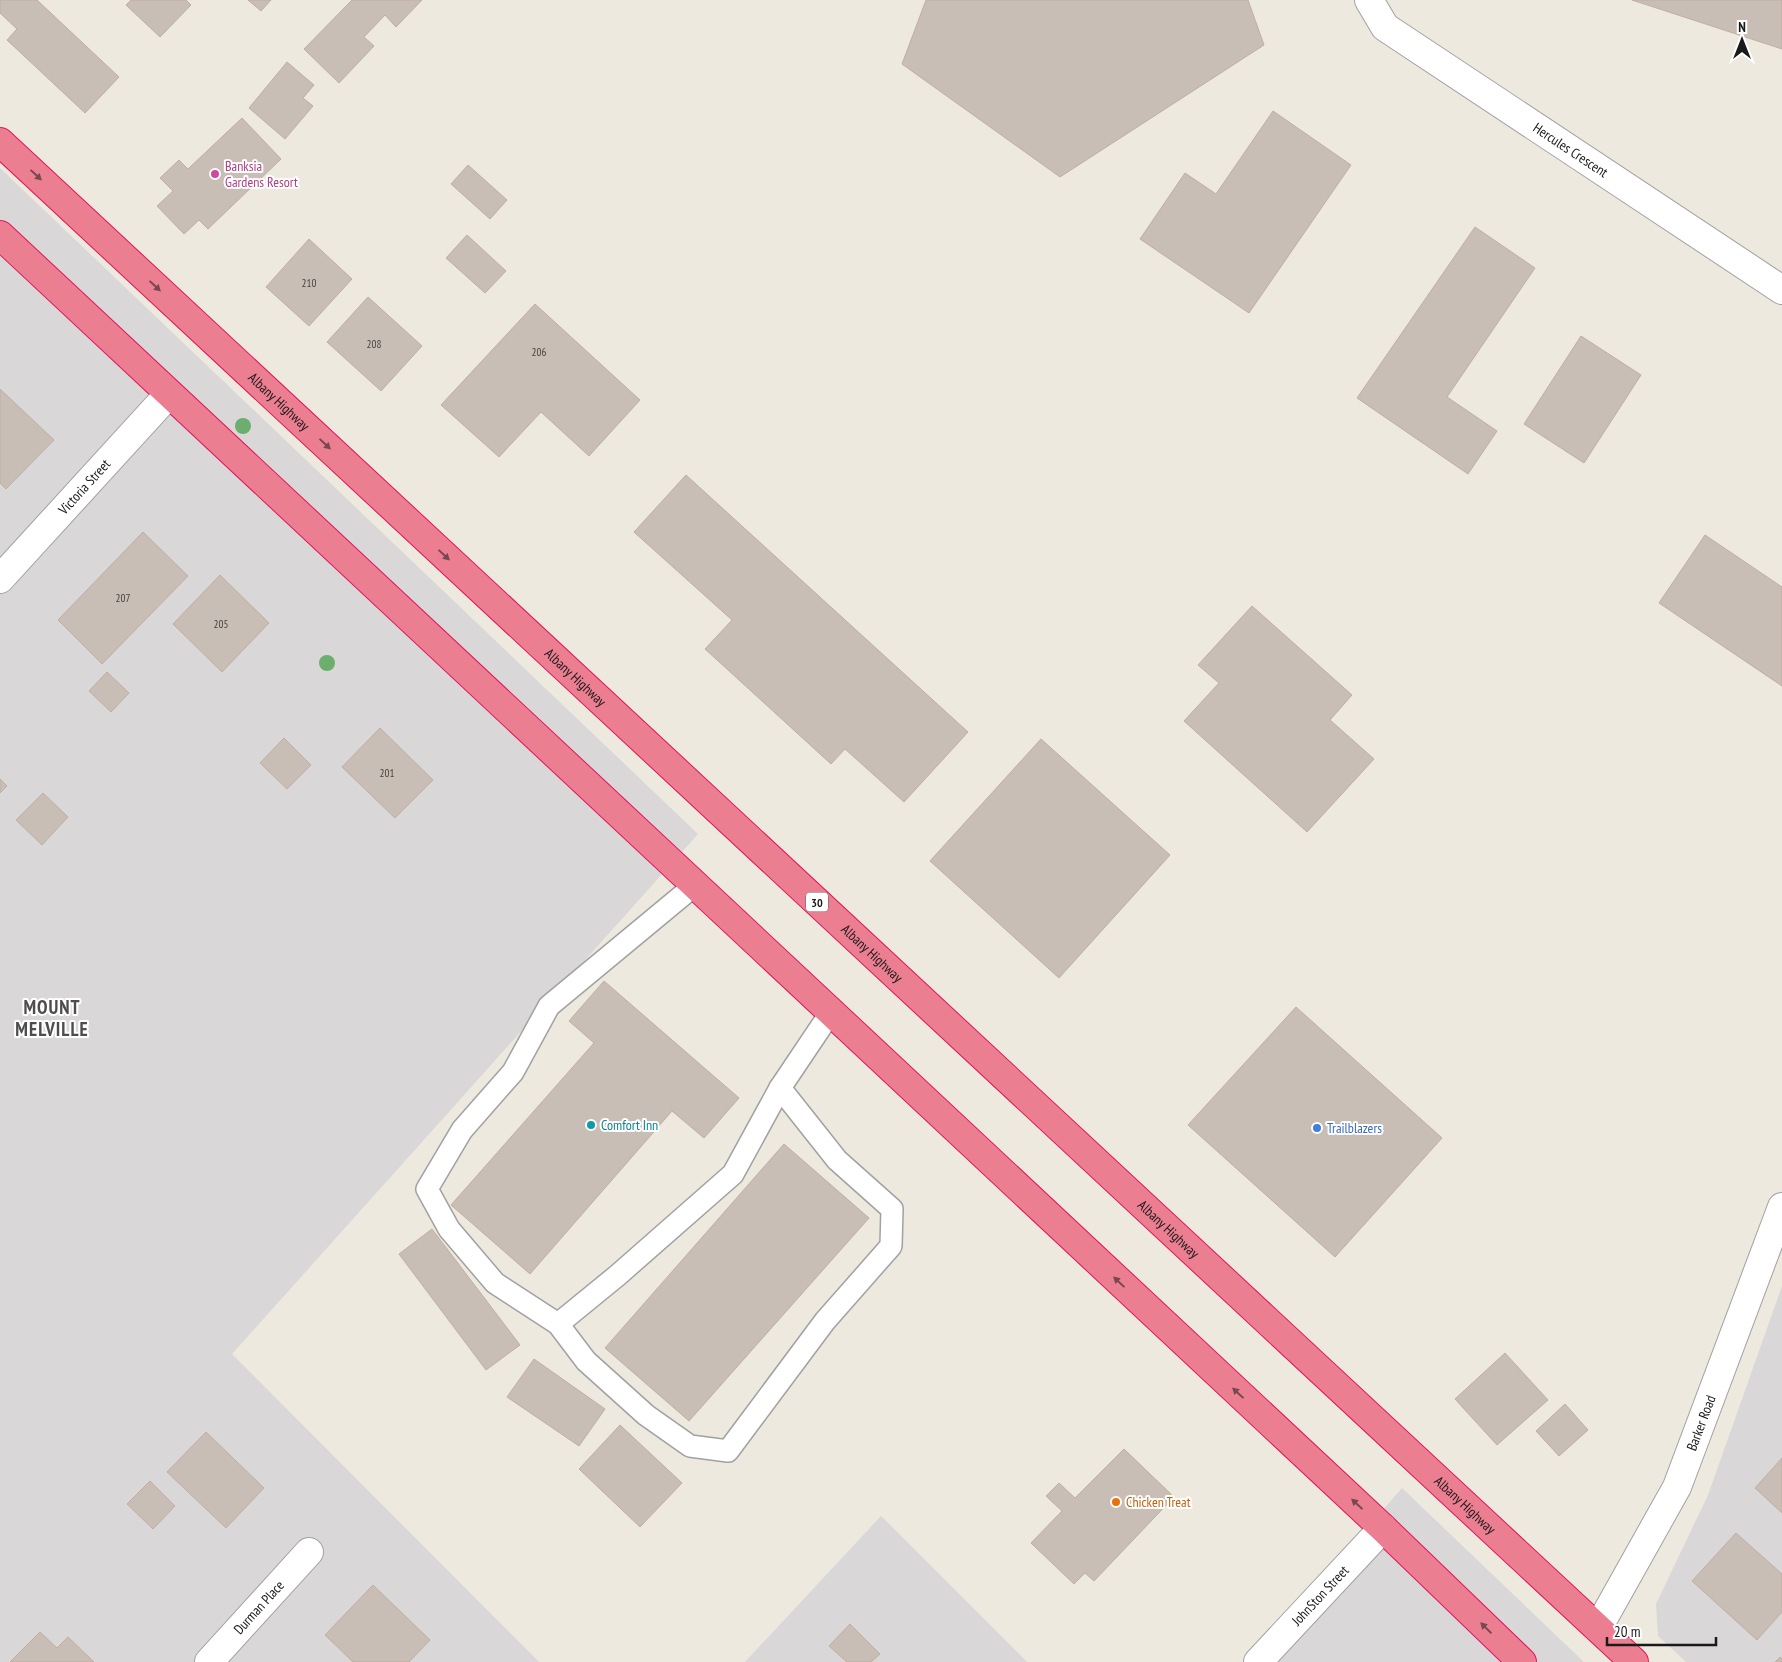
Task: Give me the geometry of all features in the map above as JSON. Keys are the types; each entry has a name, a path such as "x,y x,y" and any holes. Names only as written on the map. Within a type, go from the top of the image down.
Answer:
{"highway":[{"name":"Albany Highway","path":"0,142 1634,1662"},
{"path":"0,236 1383,1528 1522,1662"}],"street":[{"name":"Hercules Crescent","path":"1369,0 1385,27 1782,290"},
{"name":"Victoria Street","path":"0,579 169,394"},
{"name":"Barker Road","path":"1598,1628 1677,1488 1782,1207"},
{"name":"JohnSton Street","path":"1258,1662 1383,1528"},
{"name":"Durman Place","path":"209,1662 309,1552"}],"lane":[{"path":"695,885 549,1006 513,1072 462,1130 427,1189 449,1229 495,1283 558,1324 586,1361 646,1415 690,1446 728,1450 825,1322 891,1246 892,1209 837,1160 780,1088"},
{"path":"558,1324 618,1275 733,1174 780,1088 831,1012"}],"shaded area":[{"path":"0,168 698,834 232,1354 539,1662 0,1662"},
{"path":"1782,1286 1782,1662 1686,1662 1658,1636 1656,1604 1708,1495"},
{"path":"1402,1488 1584,1662 1250,1662"},
{"path":"881,1516 1027,1662 745,1662"}],"building":[{"path":"0,0 37,0 119,77 85,113 7,40 17,29 0,13"},
{"path":"131,0 186,0 191,5 160,37 126,5"},
{"path":"248,0 271,0 261,11"},
{"path":"352,0 422,0 396,27 385,15 364,37 374,46 339,83 304,49"},
{"path":"926,0 1248,0 1264,45 1060,177 902,64"},
{"path":"1632,0 1782,0 1782,49"},
{"path":"287,62 314,85 303,98 313,106 285,139 249,108"},
{"path":"1273,111 1351,165 1249,313 1140,239 1185,173 1216,194"},
{"name":"Banksia Gardens Resort","path":"242,118 281,159 208,229 199,220 184,234 157,206 173,191 160,178 179,160 188,169"},
{"path":"468,165 507,200 490,219 451,184"},
{"path":"1475,227 1535,268 1447,397 1497,431 1468,474 1357,398"},
{"path":"467,235 506,271 485,293 446,258"},
{"path":"309,239 352,279 309,326 266,287"},
{"path":"368,297 422,346 381,391 327,342"},
{"path":"535,304 640,400 589,456 541,412 499,457 441,405"},
{"path":"1581,336 1641,375 1584,463 1524,424"},
{"path":"0,389 54,440 6,489 0,483"},
{"path":"686,475 968,732 904,802 845,749 831,764 705,649 732,620 634,532"},
{"path":"143,532 188,576 102,664 58,620"},
{"path":"1705,535 1782,587 1782,686 1659,603"},
{"path":"220,575 269,623 222,672 173,624"},
{"path":"1252,606 1352,695 1330,720 1374,759 1307,832 1184,721 1219,683 1198,665"},
{"path":"107,672 129,693 111,712 89,691"},
{"path":"380,728 433,780 395,818 342,767"},
{"path":"284,738 311,765 287,789 260,763"},
{"path":"1041,739 1170,855 1059,978 930,861"},
{"path":"0,779 7,786 0,793"},
{"path":"43,793 68,817 42,845 16,820"},
{"name":"Comfort Inn","path":"604,981 739,1098 704,1138 672,1111 530,1274 451,1205 594,1043 569,1021"},
{"path":"1296,1007 1442,1138 1335,1257 1188,1125"},
{"path":"784,1144 869,1218 689,1421 605,1348"},
{"path":"432,1229 520,1345 486,1370 399,1254"},
{"path":"1505,1353 1548,1400 1497,1445 1455,1399"},
{"path":"534,1359 605,1409 579,1446 507,1397"},
{"path":"1565,1404 1588,1430 1559,1456 1536,1431"},
{"path":"620,1425 682,1483 640,1527 579,1469"},
{"path":"206,1432 264,1488 226,1528 167,1472"},
{"path":"1124,1449 1174,1497 1094,1581 1085,1573 1074,1584 1031,1543 1062,1511 1046,1496 1059,1483 1075,1498"},
{"path":"1782,1458 1782,1513 1755,1488"},
{"path":"150,1481 175,1506 153,1529 127,1504"},
{"path":"1736,1533 1782,1574 1782,1612 1757,1640 1692,1581"},
{"path":"373,1585 430,1640 409,1662 353,1662 325,1635"},
{"path":"850,1624 880,1654 871,1662 847,1662 829,1646"},
{"path":"40,1632 57,1648 68,1637 94,1662 10,1662"},
{"path":"1780,1657 1782,1662 1775,1662"}],"place":[{"name":"Banksia Gardens Resort","path":"215,174"},
{"name":"Comfort Inn","path":"591,1125"},
{"name":"Trailblazers","path":"1317,1128"},
{"name":"Chicken Treat","path":"1116,1502"}],"district":[{"name":"MOUNT MELVILLE","path":"52,1018"}]}
